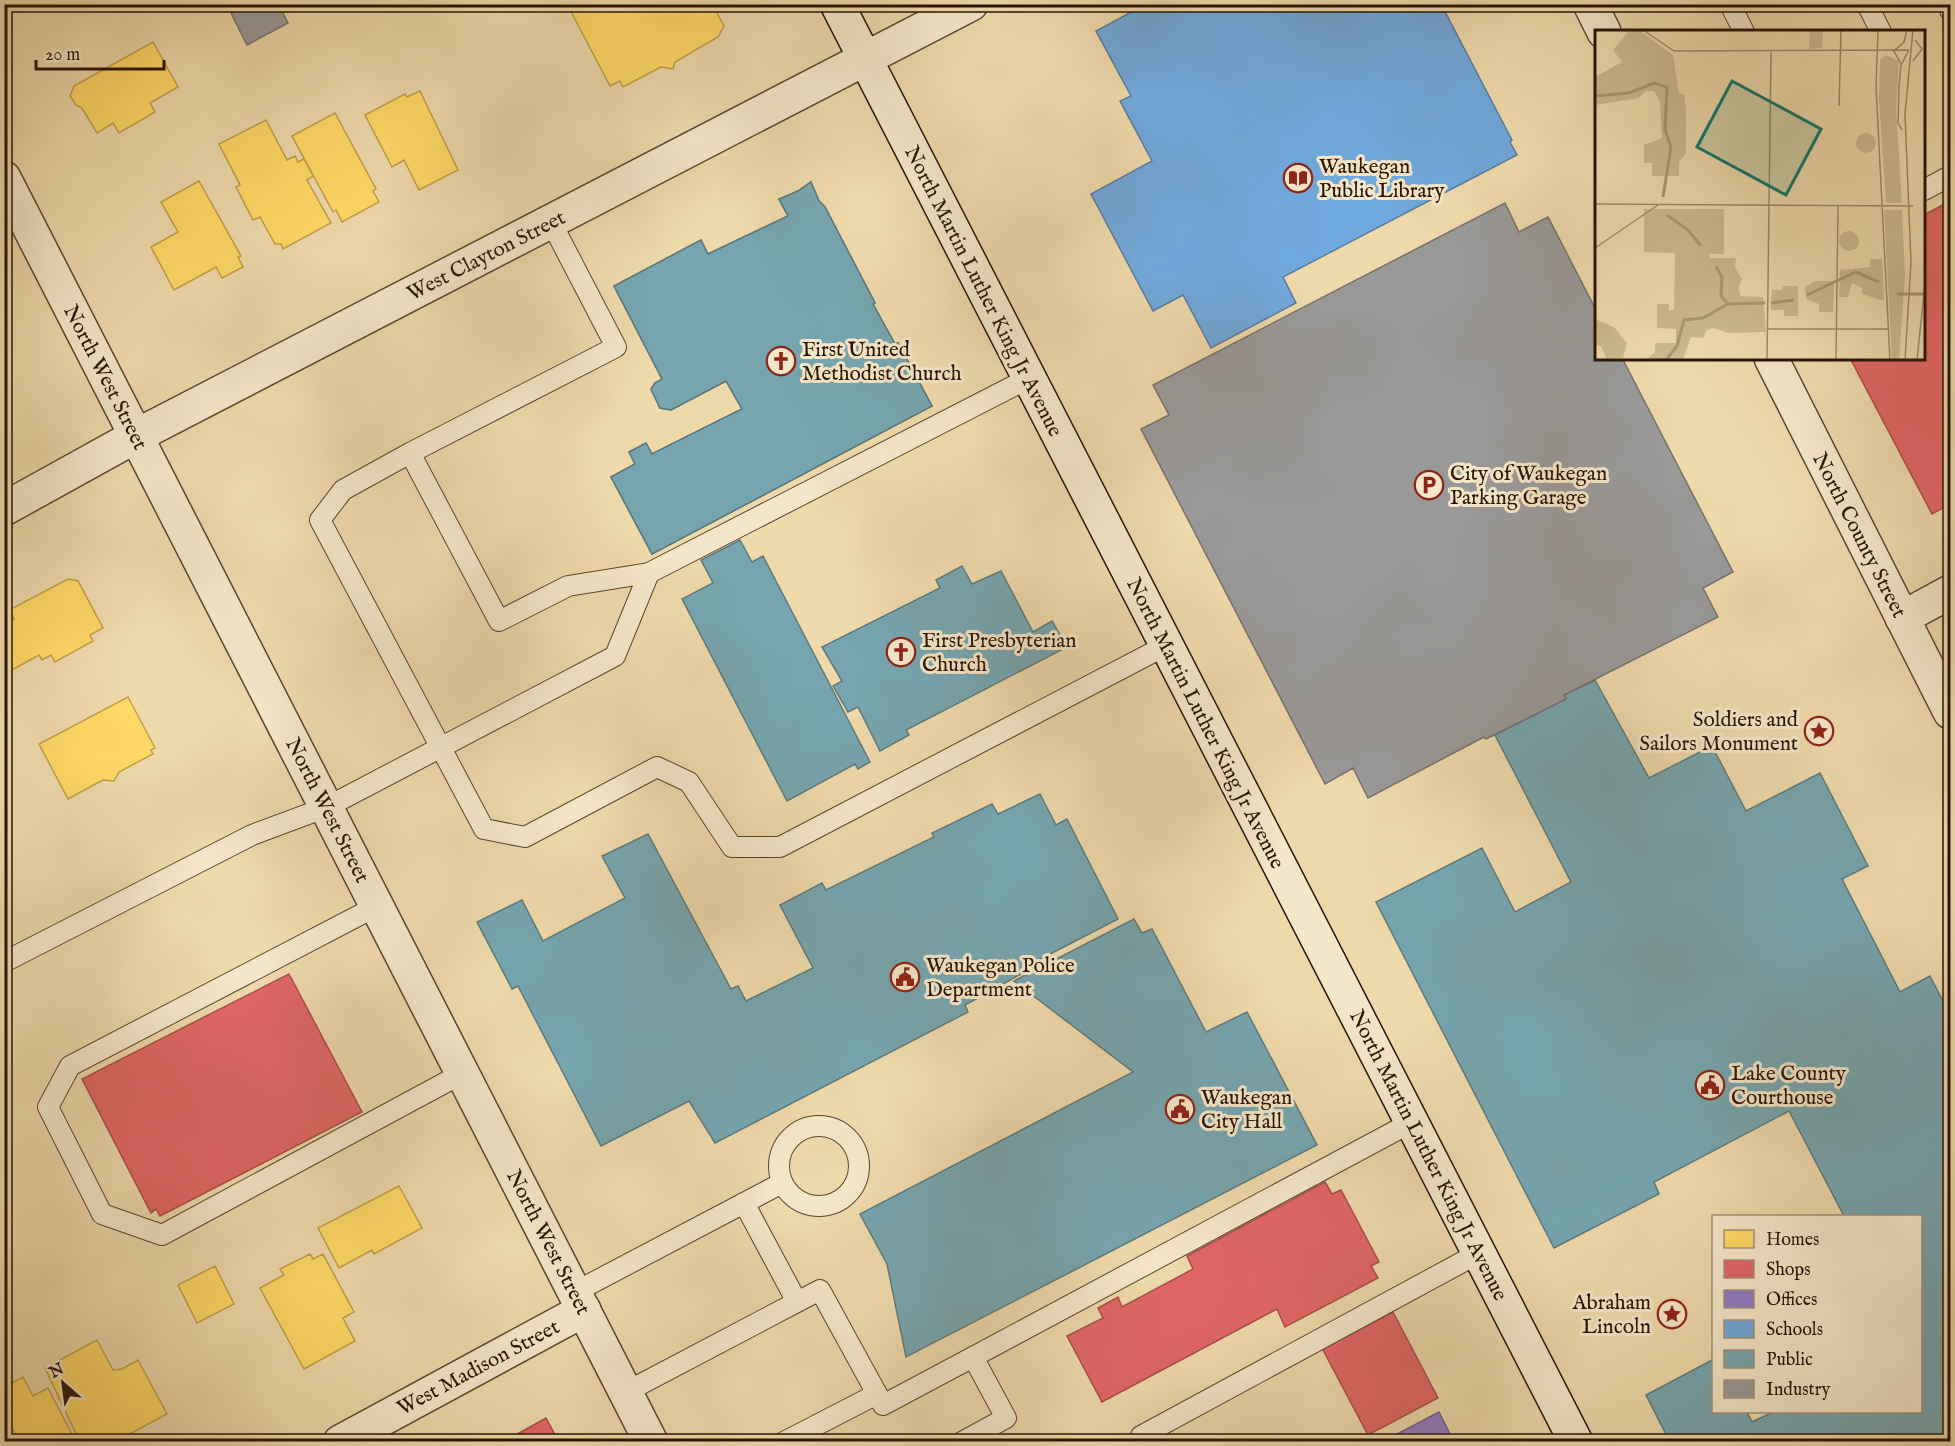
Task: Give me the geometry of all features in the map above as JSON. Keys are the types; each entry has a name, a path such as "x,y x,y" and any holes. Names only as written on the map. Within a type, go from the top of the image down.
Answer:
{"street":[{"name":"North Martin Luther King Jr Avenue","path":"837,4 1576,1442"},
{"name":"West Clayton Street","path":"4,510 136,436 971,4"},
{"path":"1590,4 1603,30"},
{"name":"North West Street","path":"4,178 651,1442"},
{"name":"North County Street","path":"1772,360 1950,712"},
{"path":"1902,618 1950,592"},
{"name":"West Madison Street","path":"340,1442 579,1301"}],"lane":[{"path":"1730,4 1743,30"},
{"path":"1867,4 1880,30"},
{"path":"1948,4 1950,10"},
{"path":"1925,189 1950,176"},
{"path":"551,222 616,347 343,490 320,520 484,829 525,837 657,767 689,782 732,847 780,847 1165,646"},
{"path":"410,453 499,621 568,586 649,573 1029,378"},
{"path":"4,962 252,835 327,807 615,656 649,573"},
{"path":"378,906 70,1066 48,1107 102,1214 162,1235 463,1073"},
{"path":"626,1392 820,1290 883,1405 1412,1122"},
{"path":"818,1126 843,1133 858,1155 857,1181 850,1193 827,1206 801,1202 782,1183 780,1164 785,1145 794,1135 806,1129 818,1126"},
{"path":"579,1301 744,1203 782,1183"},
{"path":"744,1203 797,1302"},
{"path":"1141,1436 1479,1253"},
{"path":"962,1442 1006,1418 973,1357"},
{"path":"784,1442 877,1394"}],"building: Homes":[{"path":"567,4 712,4 724,26 718,37 675,62 673,69 661,67 623,87 620,81 610,86"},
{"path":"153,42 178,87 150,103 155,112 119,133 113,123 97,133 82,108 76,105 70,96 74,86"},
{"path":"420,91 458,170 419,190 404,160 392,167 365,115 405,94 407,97"},
{"path":"335,113 376,189 373,191 379,202 342,222 336,210 333,212 292,136"},
{"path":"266,120 287,160 295,156 298,162 304,159 313,176 307,180 331,223 283,249 281,244 275,244 260,217 253,220 236,187 240,185 219,144"},
{"path":"199,181 241,256 238,257 243,267 222,278 216,267 174,290 151,247 178,232 161,202"},
{"path":"68,579 78,581 103,628 90,635 93,641 55,662 51,655 42,660 39,655 12,670 4,656 4,624 14,619 9,610"},
{"path":"128,697 155,748 151,750 153,754 119,772 114,781 103,780 68,799 39,744"},
{"path":"399,1186 422,1228 374,1254 372,1250 339,1268 318,1228"},
{"path":"310,1254 313,1259 323,1254 354,1312 343,1318 355,1341 304,1369 260,1288 284,1275 280,1269"},
{"path":"215,1266 234,1304 197,1323 178,1285"},
{"path":"97,1340 113,1370 122,1369 138,1360 167,1414 122,1438 124,1442 80,1442 45,1368"},
{"path":"23,1377 33,1396 48,1388 76,1442 20,1442 4,1413 4,1387"}],"building: Shops":[{"path":"1950,201 1950,504 1932,514 1851,360 1925,360 1925,214"},
{"path":"289,974 362,1112 160,1216 156,1209 151,1213 82,1079"},
{"path":"1325,1182 1332,1194 1341,1190 1379,1262 1371,1266 1378,1278 1285,1327 1277,1309 1102,1402 1067,1336 1103,1318 1098,1308 1118,1297 1122,1307 1193,1269 1187,1256"},
{"path":"1393,1312 1438,1398 1368,1435 1322,1348"},
{"path":"546,1418 559,1442 503,1442"}],"building: Offices":[{"path":"1439,1412 1454,1442 1382,1442"}],"building: Schools":[{"name":"Waukegan Public Library","path":"1146,4 1441,4 1512,140 1510,142 1517,155 1283,277 1296,303 1211,348 1183,295 1153,311 1091,194 1152,161 1120,101 1131,96 1096,31"}],"building: Public":[{"name":"First United Methodist Church","path":"811,182 819,201 825,207 875,303 873,304 895,344 898,343 932,406 652,554 611,477 635,464 629,452 646,443 652,454 742,409 726,381 671,410 660,408 651,389 662,379 614,286 701,240 708,254 788,216 779,199 798,191","holes":["864,309 866,315 864,316 882,351 834,375 813,339 824,333 825,328"]},
{"name":"First United Methodist Church","path":"811,182 819,201 825,207 875,303 873,304 895,344 898,343 932,406 652,554 611,477 635,464 629,452 646,443 652,454 742,409 726,381 671,410 660,408 651,389 662,379 614,286 701,240 708,254 788,216 779,199 798,191"},
{"path":"740,540 752,562 763,556 870,762 858,769 855,764 787,801 682,599 713,583 701,560"},
{"path":"962,566 972,584 1001,571 1033,632 1052,621 1067,647 906,730 909,735 880,751 858,707 848,712 833,686 842,681 822,647 940,588 936,580"},
{"name":"Lake County Courthouse","path":"1595,680 1649,778 1712,746 1746,811 1820,773 1868,866 1842,879 1900,992 1930,976 1950,1015 1950,1039 1943,1042 1950,1058 1950,1442 1670,1442 1646,1395 1712,1360 1712,1413 1748,1413 1752,1422 1771,1413 1922,1413 1922,1215 1843,1215 1789,1111 1654,1182 1659,1194 1554,1248 1376,902 1482,848 1515,912 1571,882 1495,735 1566,699 1564,695"},
{"name":"Waukegan Police Department","path":"1040,794 1056,825 1067,819 1118,919 1029,965 1030,969 965,1005 968,1012 715,1143 689,1101 601,1146 518,986 512,989 477,922 522,900 543,941 625,898 602,856 648,834 731,989 738,986 746,1001 813,968 780,905 822,883 826,890 934,837 932,833 992,804 998,814"},
{"name":"Waukegan City Hall","path":"1134,919 1142,933 1152,929 1206,1032 1247,1012 1317,1145 906,1357 887,1264 860,1214 1133,1072 1014,981"}],"building: Industry":[{"path":"247,4 278,4 288,23 247,45 231,13"},
{"name":"City of Waukegan Parking Garage","path":"1505,203 1519,232 1548,217 1595,308 1595,360 1623,360 1733,572 1703,588 1718,617 1564,695 1566,699 1486,739 1484,737 1368,798 1353,768 1325,784 1141,429 1169,415 1153,385"}],"place":[{"name":"Waukegan Public Library","path":"1298,178"},
{"name":"First United Methodist Church","path":"781,361"},
{"name":"City of Waukegan Parking Garage","path":"1429,485"},
{"name":"First Presbyterian Church","path":"901,652"},
{"name":"Soldiers and Sailors Monument","path":"1819,731"},
{"name":"Waukegan Police Department","path":"905,977"},
{"name":"Lake County Courthouse","path":"1710,1085"},
{"name":"Waukegan City Hall","path":"1180,1109"},
{"name":"Abraham Lincoln","path":"1672,1314"}]}
